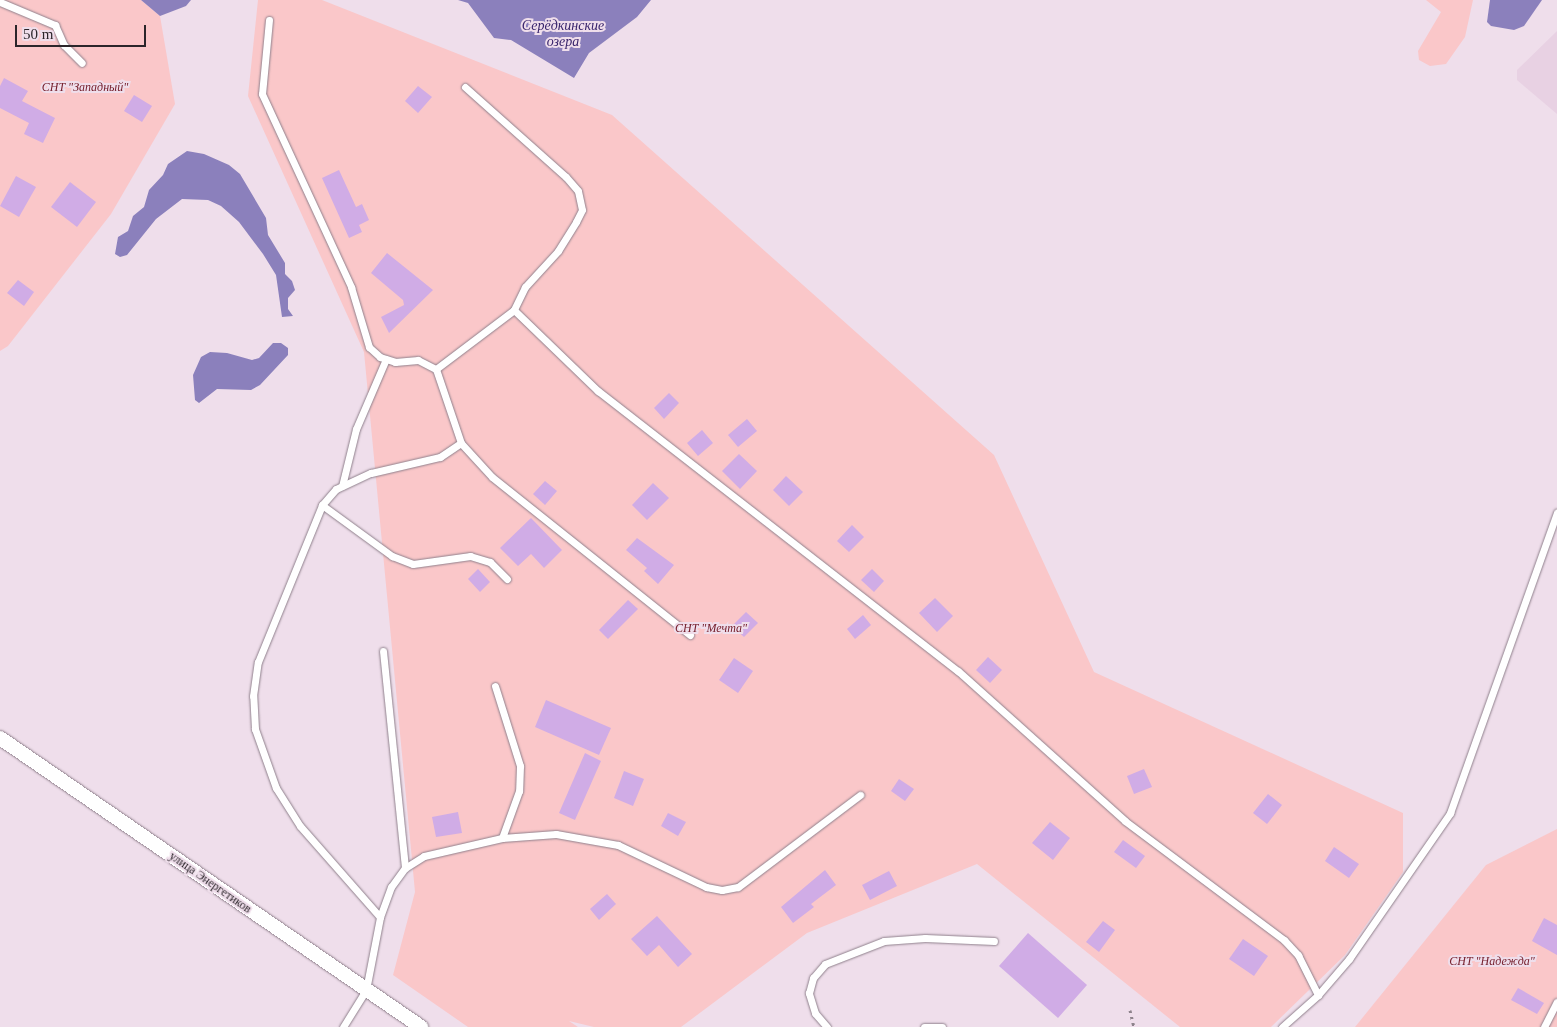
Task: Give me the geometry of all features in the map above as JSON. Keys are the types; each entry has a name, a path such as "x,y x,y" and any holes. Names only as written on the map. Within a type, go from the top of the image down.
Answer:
{"street":[{"name":"улица Энергетиков","path":"0,738 421,1027"}],"lane":[{"path":"0,2 55,25 64,45 82,63"},
{"path":"269,20 262,78 268,112 307,186 352,287 369,347 386,359 418,360 436,369 461,443 492,477 690,635"},
{"path":"436,369 514,310 526,287 558,251 582,210 578,191 566,177 465,87"},
{"path":"514,310 598,391 958,671 1125,821 1284,940 1298,955 1318,995"},
{"path":"342,486 356,429 386,359"},
{"path":"380,917 300,826 276,788 256,729 253,696 258,662 322,505 342,486 371,473 440,457 461,443"},
{"path":"322,505 392,556 413,564 470,556 490,562 508,579"},
{"path":"1282,1027 1318,995 1349,959 1450,813 1557,512"},
{"path":"383,651 404,868"},
{"path":"495,686 520,766 519,792 502,838"},
{"path":"343,1027 366,990 380,917 391,887 404,868 424,856 502,838 556,834 586,837 618,845 706,887 722,890 738,887 860,795"},
{"path":"827,1027 815,1013 809,992 813,978 825,964 884,941 925,938 994,941"},
{"path":"1544,1027 1557,1002"},
{"path":"924,1027 942,1027"}],"path":[{"path":"1130,1010 1134,1027"}],"shaded area":[{"path":"1557,31 1557,114 1517,80 1517,70"}],"green space":[{"name":"СНТ \"Западный\"","path":"0,0 141,0 160,16 175,104 111,214 8,346 0,351"},
{"name":"СНТ \"Мечта\"","path":"258,0 322,0 612,115 994,455 1094,672 1403,813 1403,872 1345,955 1271,1027 1180,1027 977,864 807,933 681,1027 594,1027 569,1021 578,1027 468,1027 393,975 415,892 364,352 248,96"},
{"path":"1426,0 1473,0 1465,37 1446,64 1430,66 1419,60 1418,51 1441,12"},
{"name":"СНТ \"Надежда\"","path":"1557,829 1557,1027 1355,1027 1486,865"}],"water":[{"path":"141,0 191,0 186,6 160,16"},
{"name":"Серёдкинские озера","path":"458,0 651,0 637,17 589,53 574,78 511,40 494,38 468,3"},
{"path":"1490,0 1542,0 1524,26 1514,30 1491,26 1487,22"},
{"path":"187,151 204,154 229,165 240,174 266,218 268,235 285,263 285,274 292,281 295,290 288,298 288,309 293,316 282,317 276,275 263,254 239,222 221,206 208,200 182,199 156,219 127,255 120,257 115,254 118,237 128,231 133,216 144,207 149,190 163,175 168,164"},
{"path":"273,343 281,343 288,348 288,355 260,385 251,390 217,389 199,403 195,400 193,375 201,357 210,352 227,353 252,360 259,358"}],"building":[{"path":"4,78 28,91 22,101 55,118 43,143 24,134 29,123 0,108 0,86"},
{"path":"418,86 432,97 418,113 405,101"},
{"path":"134,95 152,106 142,122 124,111"},
{"path":"339,170 356,207 362,204 369,220 359,225 362,232 349,238 322,178"},
{"path":"16,176 36,187 19,217 0,206"},
{"path":"70,182 96,202 77,227 51,207"},
{"path":"387,253 433,290 389,333 381,317 404,305 403,300 371,273"},
{"path":"18,280 34,292 24,306 7,293"},
{"path":"669,393 679,403 664,419 654,408"},
{"path":"747,419 757,431 738,447 728,435"},
{"path":"702,430 713,443 698,456 687,443"},
{"path":"739,454 757,471 740,489 722,471"},
{"path":"786,476 803,492 789,506 773,490"},
{"path":"545,481 557,491 545,505 533,494"},
{"path":"653,483 669,498 647,520 632,505"},
{"path":"531,518 562,550 544,568 531,554 518,566 500,548"},
{"path":"852,525 864,537 849,552 837,541"},
{"path":"637,538 674,565 658,584 644,571 647,568 626,550"},
{"path":"478,569 490,582 480,592 468,579"},
{"path":"872,569 884,581 874,592 861,580"},
{"path":"935,598 953,616 937,632 919,613"},
{"path":"628,600 638,609 608,639 599,630"},
{"path":"746,612 758,623 744,637 732,626"},
{"path":"863,615 871,625 855,639 847,629"},
{"path":"988,657 1002,670 990,683 976,670"},
{"path":"734,658 753,671 738,693 719,680"},
{"path":"546,700 611,728 599,755 535,727"},
{"path":"585,753 601,761 575,820 559,813"},
{"path":"1144,769 1152,787 1134,794 1127,776"},
{"path":"624,771 644,779 633,806 614,798"},
{"path":"899,779 914,789 905,801 891,791"},
{"path":"1268,794 1282,805 1267,824 1253,813"},
{"path":"458,812 462,833 436,837 432,817"},
{"path":"668,813 686,822 678,836 661,826"},
{"path":"1050,822 1070,838 1053,860 1032,843"},
{"path":"1123,840 1145,856 1136,868 1114,852"},
{"path":"1334,847 1359,864 1349,878 1325,861"},
{"path":"825,870 836,885 811,904 814,907 793,923 781,907"},
{"path":"889,871 897,886 870,900 862,885"},
{"path":"607,894 616,904 599,920 590,909"},
{"path":"657,916 692,954 678,967 659,945 647,956 631,939"},
{"path":"1544,918 1557,925 1557,955 1532,941"},
{"path":"1103,921 1115,930 1099,952 1086,942"},
{"path":"1028,933 1087,985 1058,1018 999,966"},
{"path":"1243,939 1268,956 1254,976 1229,959"},
{"path":"1518,988 1544,1003 1537,1014 1511,1000"}]}
